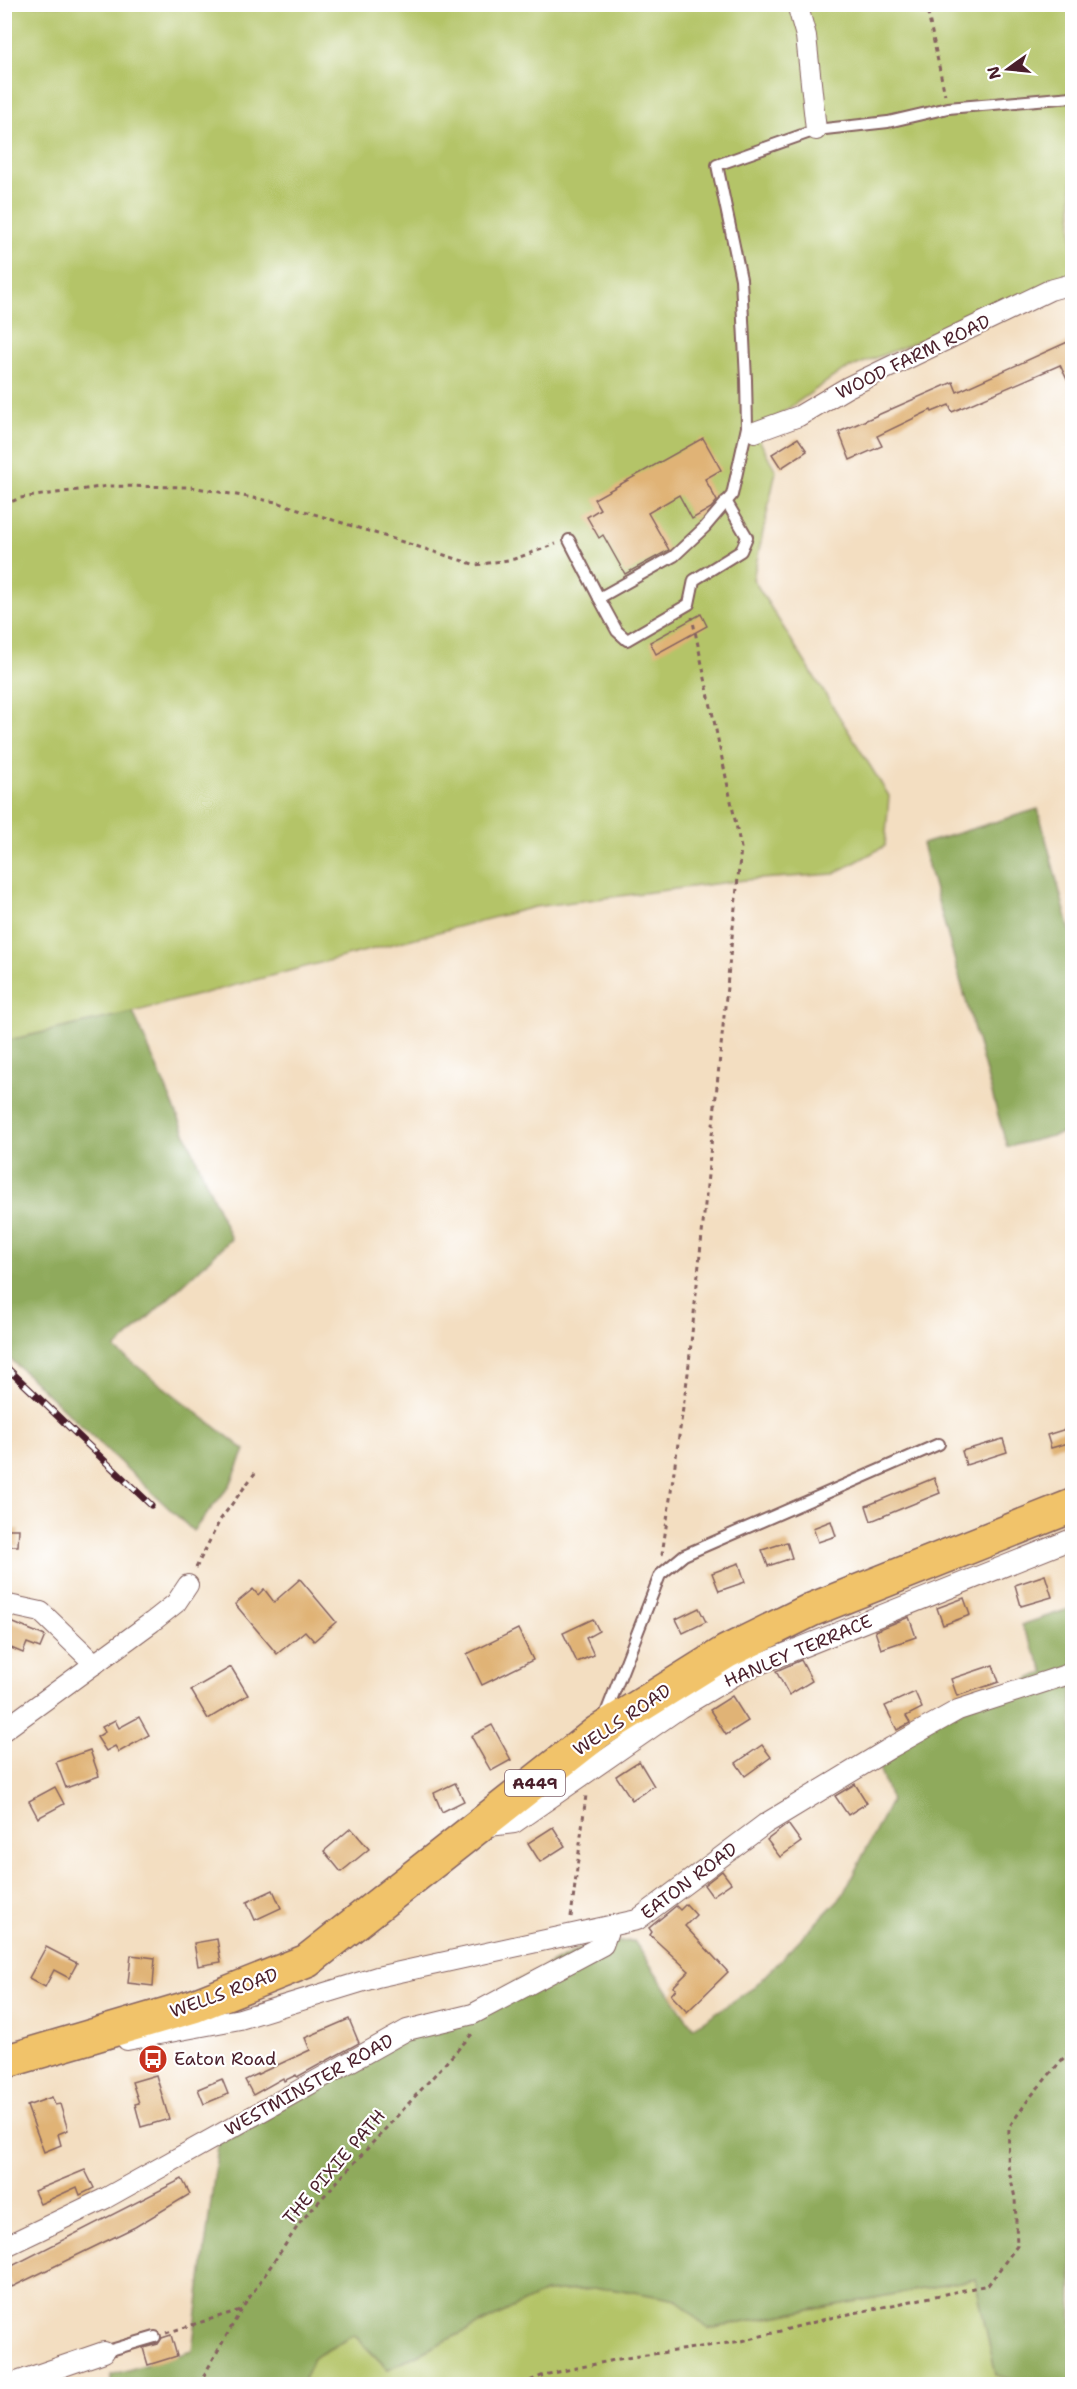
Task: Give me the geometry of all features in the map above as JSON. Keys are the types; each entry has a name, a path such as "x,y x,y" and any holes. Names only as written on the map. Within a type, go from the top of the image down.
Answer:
{"highway":[{"name":"WELLS ROAD","path":"4,2062 194,2006 307,1962 598,1732 726,1652 811,1610 1072,1506"}],"street":[{"path":"797,4 806,36 816,130"},
{"name":"WOOD FARM ROAD","path":"751,429 799,416 880,371 1050,290 1072,284"},
{"name":"HANLEY TERRACE","path":"478,1827 514,1823 680,1708 742,1671 1072,1539"},
{"path":"4,1730 176,1603 188,1585"},
{"path":"4,1604 41,1612 95,1664"},
{"name":"EATON ROAD","path":"99,2034 122,2041 240,2019 377,1977 609,1928 637,1920 765,1824 958,1710 1072,1673"},
{"name":"WESTMINSTER ROAD","path":"4,2247 106,2198 407,2030 473,2014 603,1945 609,1928"},
{"path":"11,2385 104,2352"}],"lane":[{"path":"599,598 674,556 705,527 732,495 751,429 741,279 717,165 816,130 888,122 948,108 1072,97"},
{"path":"569,540 617,631 627,640 689,604 694,580 741,551 747,537 726,501"},
{"path":"598,1732 660,1575 684,1555 939,1444"},
{"path":"104,2352 155,2337"}],"path":[{"path":"926,4 948,108"},
{"path":"4,505 20,498 108,486 190,487 276,502 476,565 513,559 569,540"},
{"path":"660,1575 688,1373 741,848 689,604"},
{"path":"188,1585 220,1520 255,1473"},
{"path":"568,1936 588,1771"},
{"name":"THE PIXIE PATH","path":"199,2385 242,2310 302,2220 475,2031"},
{"path":"522,2385 544,2375 619,2359 742,2341 830,2318 988,2285 1017,2246 1015,2198 1008,2166 1009,2127 1031,2096 1072,2048"},
{"path":"155,2337 242,2310"}],"green space":[{"path":"4,5 1072,5 1072,286 983,316 842,371 755,432 776,471 753,579 889,796 885,846 834,874 745,880 534,907 133,1012 5,1041"},
{"path":"1038,809 1072,938 1072,1131 1007,1147 922,844"},
{"path":"133,1012 231,1239 115,1349 245,1450 230,1485 193,1531 5,1354 5,1041"},
{"path":"1072,1608 1072,2384 1027,2384 996,2375 975,2279 708,2329 677,2300 612,2288 545,2292 388,2369 354,2335 313,2358 302,2384 111,2384 111,2375 192,2351 219,2138 590,1943 634,1941 693,2028 753,1988 842,1896 891,1801 872,1749 1045,1672 1021,1625"},
{"path":"976,2279 996,2375 1027,2384 302,2384 313,2358 354,2335 388,2369 545,2292 612,2288 678,2300 709,2329"}],"building":[{"path":"1072,340 1072,390 1060,365 952,412 949,405 932,412 931,410 877,436 882,446 850,460 839,432 953,382 957,392"},
{"path":"703,438 721,470 705,479 717,501 711,508 692,519 679,495 648,513 669,550 625,574 603,535 599,538 587,517 600,509 594,499"},
{"path":"798,438 807,451 781,468 772,454"},
{"path":"701,614 707,626 656,654 650,642"},
{"path":"1072,1427 1072,1442 1051,1448 1047,1435"},
{"path":"1003,1439 1007,1452 966,1465 962,1451"},
{"path":"934,1478 940,1493 871,1521 866,1506"},
{"path":"831,1521 836,1536 818,1542 813,1528"},
{"path":"4,1529 19,1529 18,1546 4,1546"},
{"path":"787,1542 792,1558 768,1566 762,1550"},
{"path":"739,1563 745,1582 719,1591 712,1573"},
{"path":"1045,1575 1052,1597 1021,1606 1015,1585"},
{"path":"300,1579 336,1622 314,1641 305,1631 277,1654 235,1604 253,1589 258,1595 264,1589 274,1602"},
{"path":"964,1598 970,1615 943,1625 937,1608"},
{"path":"699,1608 706,1622 683,1633 676,1619"},
{"path":"909,1617 916,1637 881,1649 875,1631"},
{"path":"4,1619 45,1636 40,1648 27,1643 23,1653 4,1645"},
{"path":"593,1619 599,1631 586,1638 594,1655 577,1662 563,1633"},
{"path":"518,1629 533,1660 482,1685 467,1654"},
{"path":"801,1660 812,1681 789,1695 776,1671"},
{"path":"993,1665 999,1682 957,1696 951,1679"},
{"path":"231,1667 248,1695 208,1719 191,1690"},
{"path":"915,1692 922,1708 906,1716 910,1723 897,1730 885,1706"},
{"path":"732,1696 748,1721 726,1735 710,1710"},
{"path":"139,1717 149,1735 119,1752 115,1746 106,1751 97,1737 105,1732 102,1727 115,1720 119,1728"},
{"path":"492,1725 511,1760 491,1771 471,1736"},
{"path":"762,1745 771,1757 745,1776 736,1763"},
{"path":"90,1750 99,1776 66,1788 56,1762"},
{"path":"639,1761 654,1786 632,1800 616,1776"},
{"path":"455,1783 464,1801 442,1812 434,1793"},
{"path":"855,1784 867,1803 848,1815 835,1796"},
{"path":"55,1787 64,1804 38,1818 29,1801"},
{"path":"788,1824 801,1842 780,1857 767,1840"},
{"path":"553,1827 565,1846 540,1862 528,1843"},
{"path":"351,1828 369,1849 341,1872 324,1851"},
{"path":"722,1871 731,1883 712,1896 704,1885"},
{"path":"273,1890 281,1908 255,1920 247,1902"},
{"path":"686,1904 696,1915 685,1926 728,1972 687,2012 671,1995 676,1989 673,1987 689,1971 650,1935 652,1932 649,1928 676,1906 680,1910"},
{"path":"217,1939 221,1962 198,1966 194,1943"},
{"path":"46,1947 77,1963 69,1978 54,1970 45,1987 29,1978"},
{"path":"131,1955 155,1958 153,1986 128,1983"},
{"path":"349,2019 359,2043 297,2077 296,2075 284,2081 283,2078 253,2095 245,2080 310,2050 305,2038"},
{"path":"156,2075 169,2119 141,2127 135,2104 139,2103 132,2082"},
{"path":"222,2079 228,2094 204,2104 198,2089"},
{"path":"52,2097 55,2105 60,2104 68,2130 58,2134 61,2145 44,2152 27,2106"},
{"path":"85,2170 94,2188 80,2195 77,2187 40,2204 34,2191"},
{"path":"182,2179 190,2194 135,2227 12,2287 4,2270"},
{"path":"171,2335 177,2356 148,2365 143,2348 158,2344 162,2338"}],"railway":[{"path":"4,1365 151,1505"}],"place":[{"name":"Eaton Road","path":"153,2059"}]}
